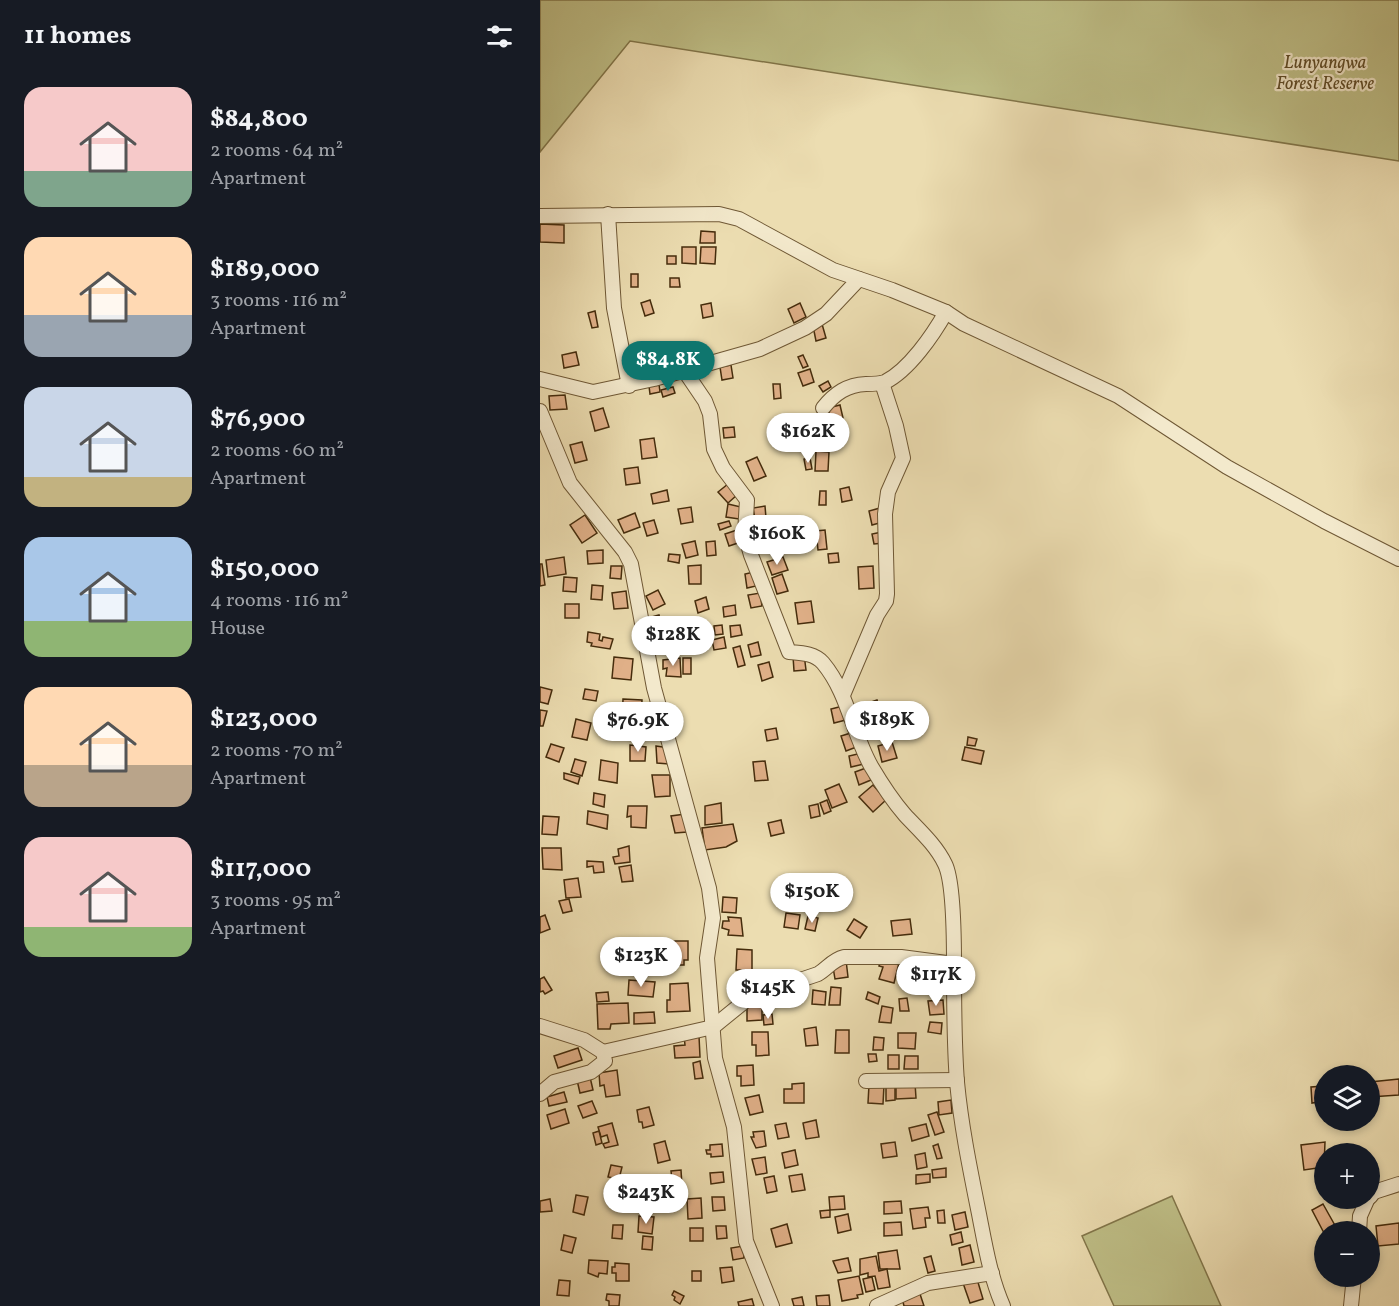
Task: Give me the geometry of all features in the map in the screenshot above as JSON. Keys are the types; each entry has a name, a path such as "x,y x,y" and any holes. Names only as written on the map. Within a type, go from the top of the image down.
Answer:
{"street":[{"path":"608,214 614,308 628,386"},
{"path":"540,216 719,214 739,219 833,270 892,290 946,312 964,324 1118,396 1227,467 1399,559"},
{"path":"540,379 593,392 628,386 760,349 805,328 826,314 859,279"},
{"path":"823,408 841,390 861,384 882,383 896,375 913,358 946,312"},
{"path":"684,370 705,402 710,414 714,449 723,468 747,500 745,534 789,652 809,654 817,658 843,695 871,766 891,797 946,864 951,880 957,1080 968,1163 992,1273 1003,1306"},
{"path":"843,695 877,615 886,601 887,594 885,514 888,492 903,458 896,426 882,383"},
{"path":"540,411 570,483 625,552 631,564 654,688 709,888 713,918 707,958 708,987 715,1058 735,1127 746,1241 772,1306"},
{"path":"540,1026 584,1040 603,1052 713,1027 750,997 818,974 831,962 843,957 901,957 954,964"},
{"path":"540,1094 554,1082 594,1070 605,1061 603,1052"},
{"path":"866,1081 957,1080"},
{"path":"1380,1190 1399,1184"},
{"path":"877,1306 928,1283 992,1273"},
{"path":"1351,1306 1353,1287"}],"green space":[{"name":"Lunyangwa Forest Reserve","path":"540,0 1399,0 1399,161 630,41 540,152"},
{"path":"1172,1196 1221,1306 1114,1306 1082,1236"}],"building":[{"path":"540,224 564,225 564,243 540,242"},
{"path":"701,231 715,232 715,243 700,243"},
{"path":"682,247 696,247 696,264 682,263"},
{"path":"701,247 716,247 715,264 700,263"},
{"path":"667,256 676,256 676,264 667,264"},
{"path":"631,274 638,274 638,287 631,287"},
{"path":"670,278 679,278 680,287 670,287"},
{"path":"650,300 654,313 645,316 641,303"},
{"path":"711,303 713,316 703,318 701,305"},
{"path":"800,303 806,317 794,323 788,309"},
{"path":"595,311 598,327 592,328 588,313"},
{"path":"822,324 826,338 816,341 813,326"},
{"path":"576,352 579,365 564,368 562,355"},
{"path":"803,355 808,366 803,368 798,357"},
{"path":"731,365 733,378 722,380 720,367"},
{"path":"810,369 814,382 803,386 798,373"},
{"path":"828,381 831,387 823,392 819,386"},
{"path":"659,384 660,392 650,394 649,386"},
{"path":"773,384 780,384 781,398 774,399"},
{"path":"673,387 675,393 663,397 661,390"},
{"path":"565,395 567,409 550,410 549,396"},
{"path":"840,405 843,418 831,421 828,408"},
{"path":"603,408 609,427 595,431 590,412"},
{"path":"817,422 819,438 806,439 804,424"},
{"path":"734,427 735,437 724,438 723,428"},
{"path":"654,438 657,457 642,459 640,440"},
{"path":"582,442 587,460 575,463 570,445"},
{"path":"816,451 829,452 828,471 815,471"},
{"path":"757,457 766,476 754,481 746,462"},
{"path":"810,458 812,469 806,470 804,459"},
{"path":"638,467 640,483 626,485 624,469"},
{"path":"728,484 737,495 728,503 718,492"},
{"path":"849,487 852,500 842,502 840,489"},
{"path":"667,490 669,501 653,504 651,494"},
{"path":"820,491 826,491 826,505 819,505"},
{"path":"728,504 741,507 739,519 726,517"},
{"path":"765,506 766,518 755,519 753,508"},
{"path":"691,507 693,522 681,524 678,509"},
{"path":"880,508 883,522 872,525 869,511"},
{"path":"635,513 640,527 624,533 618,520"},
{"path":"585,515 597,533 582,543 570,525"},
{"path":"654,520 658,533 647,536 643,523"},
{"path":"729,521 731,526 720,530 718,524"},
{"path":"740,529 744,541 729,546 725,534"},
{"path":"825,530 827,549 818,550 816,531"},
{"path":"882,532 884,543 874,544 872,534"},
{"path":"695,541 698,555 686,558 682,544"},
{"path":"715,541 716,555 707,556 706,542"},
{"path":"603,550 603,563 588,564 587,551"},
{"path":"838,553 839,562 829,563 828,554"},
{"path":"669,554 680,555 679,563 668,561"},
{"path":"564,557 566,574 548,577 546,560"},
{"path":"783,557 788,570 772,575 767,562"},
{"path":"540,564 542,564 545,585 540,586"},
{"path":"701,565 701,584 689,584 688,566"},
{"path":"611,566 622,566 621,579 610,578"},
{"path":"873,566 874,588 859,589 858,567"},
{"path":"754,572 756,586 747,588 745,574"},
{"path":"782,574 788,591 777,594 772,578"},
{"path":"564,577 577,578 576,592 563,591"},
{"path":"592,585 603,586 602,600 591,599"},
{"path":"658,590 665,604 653,610 646,596"},
{"path":"626,591 628,608 614,609 612,593"},
{"path":"760,593 762,606 751,608 748,595"},
{"path":"706,597 709,609 698,613 695,601"},
{"path":"811,601 814,622 798,624 795,603"},
{"path":"565,604 579,604 579,618 565,618"},
{"path":"735,605 736,615 724,617 723,607"},
{"path":"659,615 662,627 651,630 648,618"},
{"path":"722,625 723,634 715,635 714,626"},
{"path":"740,625 742,635 731,637 730,626"},
{"path":"588,632 600,634 599,640 602,641 603,637 613,639 610,649 591,646 592,643 587,642"},
{"path":"659,632 674,632 674,649 656,651 660,642"},
{"path":"724,637 726,648 714,650 712,640"},
{"path":"758,642 761,655 751,657 748,645"},
{"path":"740,646 745,665 738,667 733,648"},
{"path":"804,654 806,670 794,671 793,656"},
{"path":"614,657 633,659 631,680 612,678"},
{"path":"680,658 681,677 666,676 667,668 663,669 663,660"},
{"path":"683,658 691,658 691,674 683,674"},
{"path":"769,662 773,677 762,681 758,665"},
{"path":"540,687 552,690 548,704 540,702"},
{"path":"585,689 598,691 596,701 583,699"},
{"path":"623,699 642,700 641,726 622,726"},
{"path":"877,700 882,716 869,721 863,705"},
{"path":"843,706 846,720 834,723 831,709"},
{"path":"540,710 547,711 543,726 540,726"},
{"path":"576,719 591,723 587,740 572,737"},
{"path":"776,728 778,739 767,741 765,730"},
{"path":"854,732 859,746 846,751 841,736"},
{"path":"968,737 977,739 975,746 967,745"},
{"path":"892,742 897,758 882,762 878,746"},
{"path":"551,744 564,748 559,762 546,757"},
{"path":"630,745 646,747 645,761 630,761"},
{"path":"656,746 670,748 669,764 657,763"},
{"path":"965,747 984,751 981,764 962,760"},
{"path":"862,753 864,764 851,767 849,756"},
{"path":"575,759 586,762 582,776 571,772"},
{"path":"601,760 618,763 617,783 599,780"},
{"path":"765,761 768,780 755,781 753,762"},
{"path":"866,768 871,780 859,785 855,772"},
{"path":"564,773 580,777 578,784 564,779"},
{"path":"652,775 670,775 670,796 655,797"},
{"path":"839,784 847,802 832,808 825,790"},
{"path":"873,785 886,800 873,812 859,797"},
{"path":"594,793 605,795 604,807 593,804"},
{"path":"827,800 831,811 824,814 820,803"},
{"path":"721,803 722,823 705,825 705,806"},
{"path":"818,804 820,816 811,818 809,806"},
{"path":"628,806 647,806 646,828 631,827 631,816 627,817"},
{"path":"588,811 608,815 607,829 587,824"},
{"path":"685,814 687,832 675,833 671,816"},
{"path":"543,816 559,817 557,835 542,834"},
{"path":"781,820 784,833 771,836 768,823"},
{"path":"733,824 737,841 726,847 705,850 702,828"},
{"path":"629,846 630,862 615,864 613,857 619,856 618,849"},
{"path":"542,848 561,848 562,870 543,869"},
{"path":"587,861 603,862 604,872 594,873 593,866 587,867"},
{"path":"631,865 633,881 622,882 619,867"},
{"path":"578,878 581,897 566,898 564,880"},
{"path":"723,897 737,898 736,913 722,912"},
{"path":"569,899 572,911 563,913 559,901"},
{"path":"786,913 800,915 798,929 784,927"},
{"path":"545,915 550,929 540,933 540,917"},
{"path":"808,916 818,918 815,931 805,929"},
{"path":"728,917 741,918 743,936 728,935 729,930 722,928 723,921 729,921"},
{"path":"854,919 867,927 860,938 847,930"},
{"path":"910,919 912,934 893,936 891,921"},
{"path":"667,941 688,941 688,960 684,960 684,965 667,965"},
{"path":"737,949 752,950 752,970 736,970"},
{"path":"882,958 899,963 894,983 879,979 883,967 879,966"},
{"path":"846,960 848,977 835,979 832,961"},
{"path":"936,969 947,970 946,986 934,984"},
{"path":"544,977 552,990 545,994 543,991 540,992 540,979"},
{"path":"629,980 655,982 653,997 628,995"},
{"path":"688,983 690,1011 667,1012 670,984"},
{"path":"831,987 841,988 840,1005 829,1005"},
{"path":"813,990 826,992 825,1005 812,1004"},
{"path":"608,992 609,1001 597,1002 596,993"},
{"path":"868,992 880,997 878,1004 866,999"},
{"path":"907,998 909,1011 900,1011 899,999"},
{"path":"747,999 762,999 762,1020 747,1021"},
{"path":"943,1000 944,1014 930,1015 928,1001"},
{"path":"628,1003 629,1023 611,1024 610,1029 598,1029 597,1004"},
{"path":"882,1006 893,1008 891,1023 879,1022"},
{"path":"654,1012 655,1023 634,1024 634,1013"},
{"path":"772,1014 773,1024 764,1025 763,1015"},
{"path":"930,1022 942,1023 941,1034 928,1032"},
{"path":"816,1027 818,1045 806,1046 804,1029"},
{"path":"836,1030 849,1030 849,1053 835,1053"},
{"path":"752,1032 768,1032 769,1055 756,1056 756,1045 752,1045"},
{"path":"898,1033 916,1033 915,1049 898,1048"},
{"path":"684,1036 699,1036 700,1057 675,1058 674,1046 685,1045"},
{"path":"874,1037 884,1038 883,1050 873,1050"},
{"path":"578,1048 582,1060 558,1068 554,1056"},
{"path":"868,1054 876,1054 877,1061 869,1062"},
{"path":"888,1055 899,1055 899,1069 888,1069"},
{"path":"905,1056 918,1056 918,1069 904,1069"},
{"path":"700,1061 703,1078 695,1079 693,1063"},
{"path":"753,1065 754,1085 741,1086 741,1076 737,1076 737,1066"},
{"path":"617,1070 620,1095 606,1097 604,1085 600,1086 599,1073"},
{"path":"590,1077 593,1090 580,1093 577,1080"},
{"path":"1399,1079 1399,1095 1380,1096 1380,1081"},
{"path":"804,1083 804,1103 784,1103 784,1089 792,1089 792,1084"},
{"path":"895,1083 895,1100 886,1101 886,1084"},
{"path":"915,1083 916,1098 896,1099 896,1084"},
{"path":"869,1085 884,1085 883,1104 868,1103"},
{"path":"1311,1087 1314,1087 1314,1103 1312,1103"},
{"path":"564,1092 567,1102 549,1106 547,1097"},
{"path":"759,1095 763,1112 750,1115 745,1098"},
{"path":"951,1100 952,1113 939,1115 938,1102"},
{"path":"592,1101 597,1113 583,1118 578,1106"},
{"path":"649,1107 654,1125 643,1128 642,1122 639,1122 637,1110"},
{"path":"565,1109 569,1123 551,1129 547,1115"},
{"path":"937,1112 944,1132 935,1135 928,1115"},
{"path":"816,1120 819,1137 806,1139 803,1123"},
{"path":"612,1123 618,1145 605,1148 603,1144 609,1142 607,1135 601,1137 598,1127"},
{"path":"786,1123 789,1137 778,1139 775,1125"},
{"path":"926,1124 929,1136 912,1141 909,1128"},
{"path":"599,1131 602,1143 596,1145 593,1133"},
{"path":"764,1131 766,1146 756,1148 751,1137 754,1137 753,1132"},
{"path":"665,1141 670,1160 658,1163 654,1144"},
{"path":"895,1142 897,1156 883,1158 881,1144"},
{"path":"1314,1143 1314,1168 1304,1170 1301,1145"},
{"path":"722,1144 723,1156 711,1157 711,1154 707,1154 706,1150 710,1150 710,1145"},
{"path":"938,1144 942,1158 937,1159 933,1146"},
{"path":"795,1150 798,1165 785,1168 782,1153"},
{"path":"925,1153 927,1167 917,1169 915,1155"},
{"path":"765,1157 767,1173 756,1175 752,1159"},
{"path":"611,1165 622,1167 619,1179 608,1177"},
{"path":"946,1168 946,1177 933,1178 932,1170"},
{"path":"681,1170 682,1186 673,1187 671,1171"},
{"path":"723,1172 724,1182 711,1184 710,1173"},
{"path":"802,1174 805,1190 792,1192 789,1176"},
{"path":"930,1174 930,1182 916,1184 916,1175"},
{"path":"645,1175 654,1175 654,1191 634,1191 634,1177 645,1177"},
{"path":"774,1176 777,1191 767,1193 764,1178"},
{"path":"627,1194 643,1194 643,1201 627,1201"},
{"path":"576,1195 588,1197 584,1215 573,1212"},
{"path":"844,1196 845,1209 830,1210 829,1197"},
{"path":"712,1197 724,1197 725,1210 713,1211"},
{"path":"701,1198 702,1218 688,1219 687,1199"},
{"path":"550,1199 552,1211 540,1212 540,1201"},
{"path":"901,1201 902,1213 884,1214 884,1202"},
{"path":"928,1207 930,1218 925,1218 926,1227 913,1229 910,1209"},
{"path":"1326,1209 1333,1221 1318,1221 1312,1210"},
{"path":"830,1210 830,1217 821,1218 820,1211"},
{"path":"944,1210 945,1223 938,1223 937,1211"},
{"path":"965,1212 968,1227 955,1230 952,1215"},
{"path":"848,1214 851,1230 838,1233 835,1217"},
{"path":"639,1216 654,1217 652,1234 638,1232"},
{"path":"901,1222 902,1235 884,1236 884,1223"},
{"path":"1399,1223 1399,1244 1380,1246 1380,1225"},
{"path":"787,1224 792,1243 776,1247 771,1229"},
{"path":"613,1225 623,1225 622,1239 612,1238"},
{"path":"716,1226 726,1226 727,1238 717,1239"},
{"path":"690,1228 703,1228 703,1241 690,1241"},
{"path":"961,1232 963,1242 952,1245 950,1235"},
{"path":"564,1235 576,1238 572,1253 561,1250"},
{"path":"643,1236 653,1237 652,1250 642,1249"},
{"path":"970,1245 974,1262 962,1265 959,1248"},
{"path":"743,1246 744,1258 733,1260 731,1248"},
{"path":"897,1250 900,1269 880,1269 878,1253"},
{"path":"876,1256 879,1271 887,1269 890,1287 878,1289 875,1276 868,1277 868,1273 860,1275 860,1259"},
{"path":"931,1256 935,1271 928,1273 924,1258"},
{"path":"848,1258 851,1271 838,1273 833,1261"},
{"path":"589,1260 608,1261 607,1274 599,1273 598,1277 588,1273"},
{"path":"615,1263 629,1264 629,1281 616,1281 616,1273 612,1273"},
{"path":"732,1267 734,1281 722,1283 720,1268"},
{"path":"692,1271 701,1271 701,1281 692,1281"},
{"path":"859,1276 863,1294 857,1295 858,1298 842,1301 838,1280"},
{"path":"872,1277 875,1290 866,1292 863,1279"},
{"path":"977,1279 983,1299 970,1303 963,1283"},
{"path":"559,1280 570,1281 569,1296 557,1295"},
{"path":"674,1291 684,1296 680,1304 674,1300 675,1297 672,1295"},
{"path":"607,1294 620,1295 619,1306 609,1306 609,1301 606,1300"},
{"path":"920,1294 924,1306 904,1306 902,1298"},
{"path":"829,1295 830,1306 817,1306 816,1296"},
{"path":"802,1297 804,1306 794,1306 792,1299"},
{"path":"752,1299 754,1306 739,1306 738,1302"}]}
